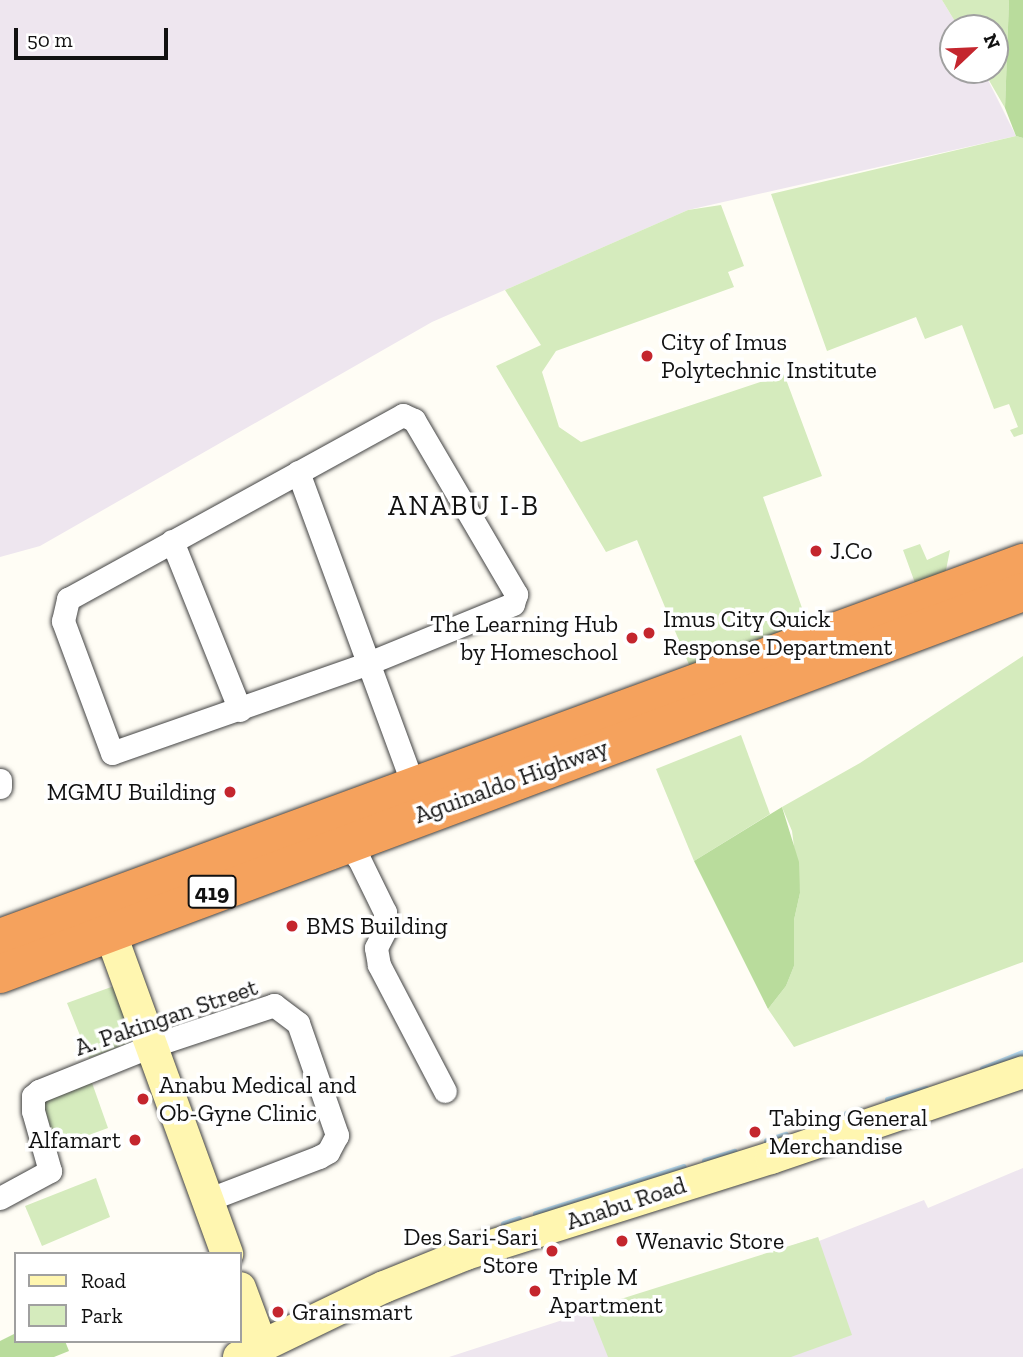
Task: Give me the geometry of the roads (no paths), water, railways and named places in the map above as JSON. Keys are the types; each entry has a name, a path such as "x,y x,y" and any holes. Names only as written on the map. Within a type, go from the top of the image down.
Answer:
{"highway":[{"name":"Aguinaldo Highway","path":"0,974 105,917 580,739 1023,563"},
{"name":"Aguinaldo Highway","path":"580,739 1023,592"},
{"name":"Aguinaldo Highway","path":"199,881 345,842 419,800"},
{"name":"Aguinaldo Highway","path":"0,938 105,917"}],"street":[{"path":"399,417 411,417 516,594 510,606 366,664 121,754 112,753 106,746 63,621 64,605 172,541 399,417"},
{"path":"298,472 366,664 419,800"},
{"path":"172,541 240,710"},
{"path":"0,780 0,787"},
{"path":"345,842 359,859 385,912 385,930 376,947 379,965 445,1091"},
{"path":"105,917 226,1252"},
{"name":"A. Pakingan Street","path":"0,1198 50,1171 33,1111 33,1096 151,1046 263,1006 282,1009 298,1023 337,1124 337,1135 324,1155 207,1200"},
{"name":"Anabu Road","path":"250,1352 384,1287 474,1251 771,1158 1023,1072"},
{"path":"242,1301 250,1352"}],"waterway":[{"path":"983,1069 1023,1053"},
{"path":"888,1100 926,1089"},
{"path":"816,1124 860,1110"},
{"path":"767,1141 786,1135"},
{"path":"705,1161 735,1152"},
{"path":"536,1214 684,1167"},
{"path":"504,1224 519,1219"}],"place":[{"name":"City of Imus Polytechnic Institute","path":"647,356"},
{"name":"J.Co","path":"816,551"},
{"name":"Imus City Quick Response Department","path":"649,633"},
{"name":"The Learning Hub by Homeschool","path":"632,638"},
{"name":"MGMU Building","path":"230,792"},
{"name":"BMS Building","path":"292,926"},
{"name":"Anabu Medical and Ob-Gyne Clinic","path":"143,1099"},
{"name":"Tabing General Merchandise","path":"755,1132"},
{"name":"Alfamart","path":"135,1140"},
{"name":"Wenavic Store","path":"622,1241"},
{"name":"Des Sari-Sari Store","path":"552,1251"},
{"name":"Triple M Apartment","path":"535,1291"},
{"name":"Grainsmart","path":"278,1312"}],"district":[{"name":"ANABU I-B","path":"464,506"}]}
